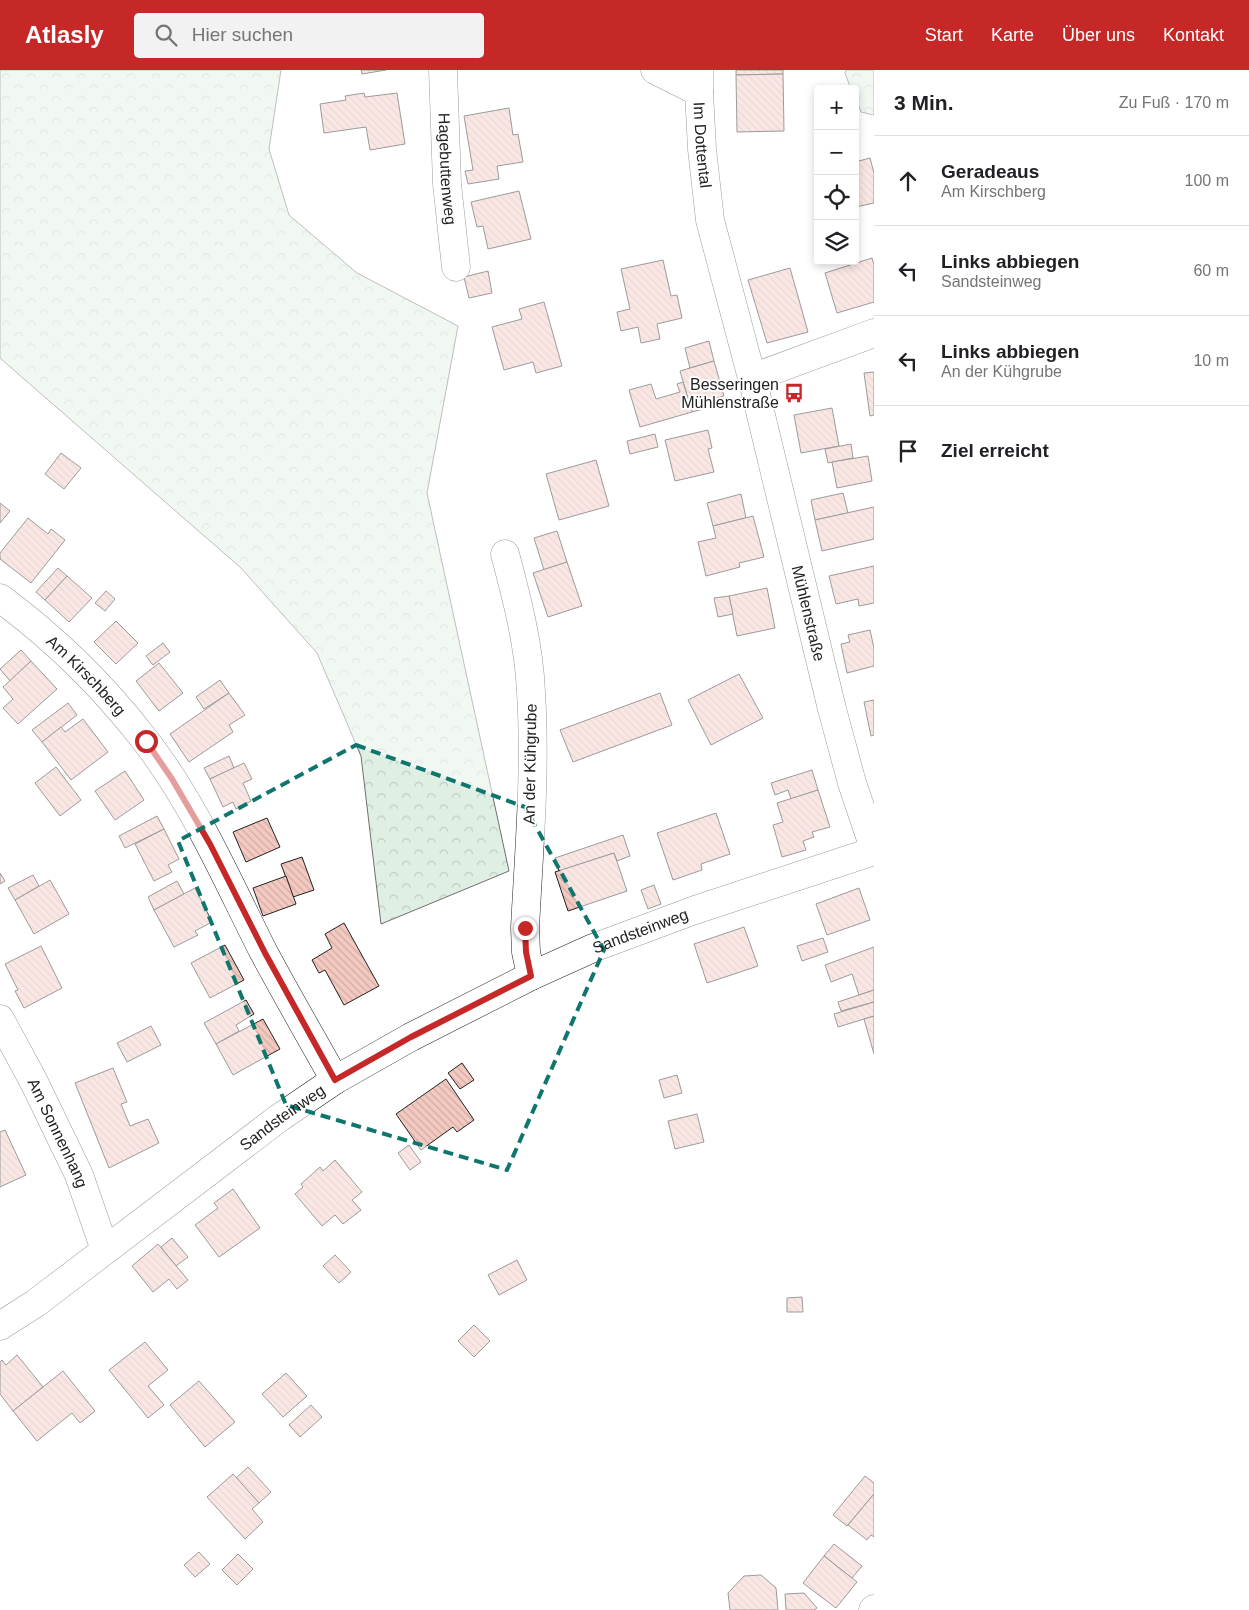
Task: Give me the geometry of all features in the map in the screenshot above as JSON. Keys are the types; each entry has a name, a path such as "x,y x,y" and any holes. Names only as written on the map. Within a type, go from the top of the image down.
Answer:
{"street":[{"name":"Hagebuttenweg","path":"443,70 447,184 456,267"},
{"path":"655,70 699,81"},
{"name":"Im Dottental","path":"699,81 702,149 710,220"},
{"name":"Mühlenstraße","path":"710,220 752,378 832,709 852,783 874,849"},
{"path":"752,378 874,333"},
{"name":"An der Kühgrube","path":"505,554 516,593 531,691 533,752 525,928 526,952 531,976"},
{"name":"Am Kirschberg","path":"0,598 18,611 66,654 111,699 146,741 172,779 210,844 265,953 335,1080"},
{"name":"Sandsteinweg","path":"0,1326 36,1303 279,1118 335,1080 411,1037 531,976 592,948 695,910 874,849"},
{"name":"Am Sonnenhang","path":"0,1019 34,1082 79,1175 106,1250"}],"highlighted area":[{"path":"356,745 525,807 604,950 507,1170 286,1105 178,841"}],"green space":[{"path":"0,70 281,70 269,149 289,215 357,273 458,326 427,493 509,871 381,924 361,756 317,653 241,568 0,358"},
{"path":"846,70 874,70 874,115 861,112 859,107 859,85 850,85 845,73"}],"building":[{"path":"361,70 386,70 362,74"},
{"path":"736,70 783,70 783,74 736,75"},
{"path":"783,74 784,131 737,132 736,75"},
{"path":"364,93 365,97 397,93 405,144 370,150 366,127 324,133 320,104 346,100 345,96"},
{"path":"509,108 513,135 518,134 523,162 497,166 499,179 468,184 465,171 473,170 464,116"},
{"path":"870,158 874,173 874,203 859,206 859,175 859,161"},
{"path":"519,191 531,239 488,249 483,226 477,227 471,202"},
{"path":"872,258 874,265 874,302 837,313 825,273 850,265 859,265 859,262"},
{"path":"663,260 671,296 677,295 682,318 657,324 660,339 641,343 638,327 621,331 617,312 630,309 621,269"},
{"path":"790,268 808,332 767,343 748,280"},
{"path":"488,271 492,293 469,298 464,277"},
{"path":"544,302 562,366 536,373 533,362 504,370 492,327 522,319 519,309"},
{"path":"709,341 714,361 690,368 685,348"},
{"path":"714,361 724,396 713,399 715,406 692,412 680,371"},
{"path":"874,372 874,415 870,416 864,373"},
{"path":"683,382 692,412 640,427 629,390 651,384 656,399 680,392 677,384"},
{"path":"832,408 839,446 801,453 794,415"},
{"path":"708,430 712,448 708,449 714,472 675,481 665,440"},
{"path":"655,434 658,447 630,454 627,441"},
{"path":"851,444 853,458 828,463 825,449"},
{"path":"61,453 81,468 64,489 45,474"},
{"path":"868,456 872,481 837,488 832,462"},
{"path":"596,460 609,506 559,520 546,474"},
{"path":"843,493 848,513 815,520 811,500"},
{"path":"741,494 746,518 713,526 707,503"},
{"path":"0,503 10,511 0,523"},
{"path":"874,507 874,539 822,551 815,520"},
{"path":"753,516 764,557 739,563 740,567 706,576 698,542 716,538 713,526"},
{"path":"28,518 48,534 51,529 65,540 31,583 0,559 0,553"},
{"path":"557,531 567,562 544,570 534,538"},
{"path":"567,562 582,606 548,617 533,573"},
{"path":"874,566 874,603 859,606 858,599 836,604 829,576"},
{"path":"58,568 67,576 45,600 36,592"},
{"path":"67,576 92,598 69,622 45,600"},
{"path":"767,588 775,628 737,636 729,596"},
{"path":"106,591 115,599 105,611 95,603"},
{"path":"729,596 733,614 718,617 714,598"},
{"path":"116,621 138,643 116,664 94,642"},
{"path":"870,630 874,648 874,666 847,673 841,644 850,642 848,635"},
{"path":"163,643 170,652 153,665 146,656"},
{"path":"21,650 31,661 10,681 0,669"},
{"path":"31,661 57,689 18,724 3,708 13,699 3,687"},
{"path":"159,663 183,693 159,711 136,681"},
{"path":"739,674 763,718 711,745 688,700"},
{"path":"220,680 229,693 204,709 196,697"},
{"path":"229,693 245,715 229,725 233,732 189,762 170,734"},
{"path":"660,693 672,725 573,762 560,730"},
{"path":"874,700 874,735 871,736 864,702"},
{"path":"68,703 77,715 42,742 32,730"},
{"path":"83,719 108,752 71,780 42,742 61,727 65,732"},
{"path":"229,756 234,768 210,779 204,768"},
{"path":"244,763 252,779 243,783 251,801 236,809 233,802 223,807 210,779"},
{"path":"56,767 81,800 60,816 35,783"},
{"path":"812,770 818,790 791,799 788,790 775,795 771,783"},
{"path":"125,771 144,800 115,820 95,791"},
{"path":"818,790 830,827 812,832 814,837 803,841 806,850 782,857 773,825 783,822 777,803"},
{"path":"716,813 730,854 701,864 702,870 673,880 657,833"},
{"path":"157,816 164,829 125,848 119,836"},
{"path":"267,818 280,847 246,862 233,832"},
{"path":"164,829 179,859 168,865 172,872 154,881 135,844"},
{"path":"623,835 630,856 617,861 614,853 559,871 555,858"},
{"path":"614,853 627,891 568,911 555,872"},
{"path":"302,857 314,890 293,897 281,864"},
{"path":"0,873 5,881 0,884"},
{"path":"33,875 39,886 15,900 8,888"},
{"path":"286,876 296,904 263,916 253,888"},
{"path":"50,880 69,914 34,934 15,900"},
{"path":"177,881 184,894 154,910 148,897"},
{"path":"654,885 661,904 648,909 641,890"},
{"path":"195,888 212,922 195,931 198,935 174,947 154,910"},
{"path":"859,888 870,920 827,935 816,904"},
{"path":"344,923 379,986 344,1005 325,970 319,973 312,960 332,948 325,934"},
{"path":"744,927 758,966 707,983 694,944"},
{"path":"823,938 828,952 802,961 797,946"},
{"path":"225,945 244,980 210,998 191,963"},
{"path":"41,946 62,988 24,1008 15,991 18,990 5,964"},
{"path":"874,947 874,990 859,995 852,974 831,982 825,965"},
{"path":"874,990 874,1002 841,1011 838,1002"},
{"path":"246,1000 254,1014 236,1025 239,1031 216,1044 204,1023"},
{"path":"874,1002 874,1016 838,1027 834,1014"},
{"path":"874,1016 874,1054 864,1019"},
{"path":"263,1019 280,1049 233,1075 216,1044"},
{"path":"151,1026 161,1045 127,1062 117,1043"},
{"path":"462,1063 474,1080 460,1089 448,1073"},
{"path":"113,1068 127,1102 121,1104 130,1126 148,1119 159,1143 109,1168 75,1083"},
{"path":"677,1075 682,1093 664,1098 659,1080"},
{"path":"446,1079 474,1120 457,1132 453,1127 421,1150 396,1114"},
{"path":"697,1114 704,1142 675,1149 668,1121"},
{"path":"5,1130 26,1175 0,1187 0,1132"},
{"path":"409,1145 421,1162 410,1170 398,1153"},
{"path":"335,1160 362,1192 352,1200 361,1210 343,1224 335,1215 322,1226 295,1194 303,1187 301,1184 320,1167 323,1171"},
{"path":"233,1189 260,1228 219,1257 195,1225 218,1208 214,1203"},
{"path":"172,1238 188,1257 176,1266 161,1247"},
{"path":"158,1244 188,1280 177,1289 169,1279 153,1292 132,1266"},
{"path":"335,1255 351,1272 339,1283 323,1266"},
{"path":"517,1260 527,1280 499,1295 488,1275"},
{"path":"802,1297 803,1312 787,1312 787,1298"},
{"path":"474,1325 490,1341 474,1357 458,1341"},
{"path":"145,1342 168,1370 148,1386 164,1405 148,1418 109,1370"},
{"path":"17,1355 43,1387 13,1411 0,1394 0,1362 2,1360 6,1365"},
{"path":"63,1371 95,1411 80,1423 72,1413 37,1441 13,1411"},
{"path":"286,1373 307,1396 283,1417 262,1394"},
{"path":"199,1381 235,1422 205,1447 170,1405"},
{"path":"311,1405 322,1417 300,1437 289,1425"},
{"path":"248,1467 271,1492 259,1503 236,1478"},
{"path":"233,1474 259,1503 252,1509 263,1522 245,1539 207,1497"},
{"path":"865,1476 874,1483 874,1494 847,1526 833,1515"},
{"path":"874,1494 874,1537 871,1535 867,1540 848,1525"},
{"path":"834,1544 862,1566 852,1578 824,1556"},
{"path":"199,1552 210,1564 195,1577 184,1565"},
{"path":"238,1554 253,1569 237,1585 222,1570"},
{"path":"824,1556 857,1582 836,1608 803,1583"},
{"path":"761,1575 776,1588 778,1610 730,1610 728,1593 744,1576"},
{"path":"804,1593 817,1608 814,1610 786,1610 785,1594"}],"place":[{"name":"Besseringen Mühlenstraße","path":"794,393"}],"route":[{"path":"146,741 172,779 210,844 265,953 335,1080 411,1037 531,976 526,952 525,928"}]}
